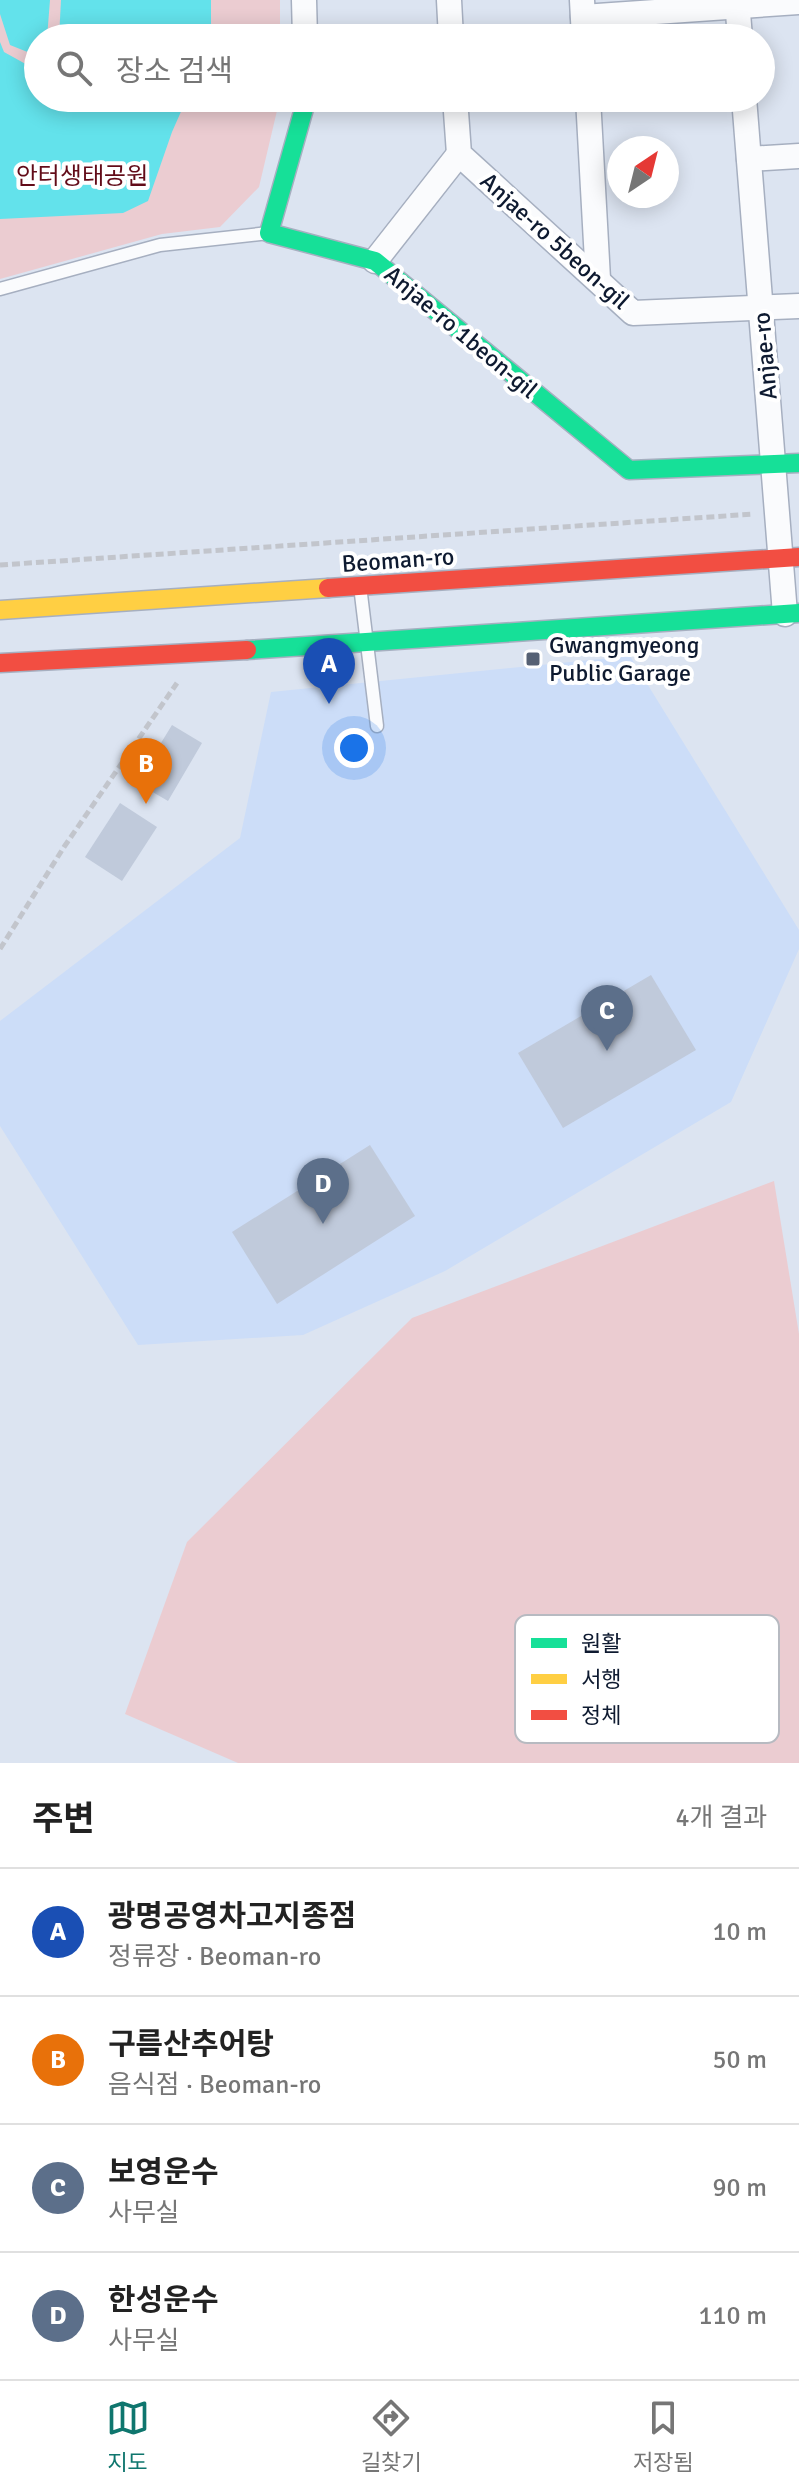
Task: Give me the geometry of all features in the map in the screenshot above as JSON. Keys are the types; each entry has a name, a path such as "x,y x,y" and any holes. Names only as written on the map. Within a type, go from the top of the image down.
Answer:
{"main road":[{"path":"269,233 303,112"},
{"name":"Anjae-ro 1beon-gil","path":"269,233 375,261 629,470 799,463"},
{"name":"Beoman-ro","path":"0,610 790,557"},
{"path":"0,663 792,614"}],"street":[{"path":"304,0 305,24"},
{"path":"449,0 450,24"},
{"path":"583,18 737,3 799,2"},
{"path":"737,3 739,24"},
{"name":"Anjae-ro 5beon-gil","path":"456,112 459,154 633,313 799,306"},
{"path":"589,112 598,279"},
{"name":"Anjae-ro","path":"745,112 777,513 790,557 792,614"},
{"path":"375,261 459,154"},
{"path":"749,159 799,156"}],"lane":[{"path":"0,289 160,245 269,233"},
{"path":"360,586 377,726"}],"path":[{"path":"0,565 777,513"},
{"path":"0,949 64,847 198,653"}],"shaded area":[{"path":"630,656 799,930 799,949 731,1102 445,1271 303,1335 138,1345 0,1126 0,1021 240,838 271,692"}],"green space":[{"name":"안터생태공원","path":"0,0 280,0 280,24 24,24 24,112 277,112 259,187 220,227 162,234 0,279"},
{"path":"774,1181 799,1334 799,1763 238,1763 125,1714 187,1542 412,1318"}],"water":[{"path":"0,0 50,0 48,24 24,24 24,51 10,45 0,14"},
{"path":"61,0 211,0 211,24 60,24"},
{"path":"0,42 4,52 24,63 24,112 181,112 148,201 123,213 0,219"}],"building":[{"path":"172,725 202,743 168,801 127,777 142,750 153,756"},
{"path":"120,803 157,827 122,881 85,857"},
{"path":"651,975 696,1050 563,1128 518,1053"},
{"path":"370,1145 415,1216 277,1304 232,1232"}],"traffic: fast":[{"path":"303,112 269,233 375,261 629,470 799,463"},
{"path":"247,650 799,613"}],"traffic: slow":[{"path":"0,610 328,588"}],"traffic: jam":[{"path":"328,588 799,557"},
{"path":"0,663 247,650"}],"place":[{"name":"Gwangmyeong Public Garage","path":"533,659"},
{"name":"광명공영차고지종점","path":"329,704"},
{"name":"구름산추어탕","path":"146,804"},
{"name":"보영운수","path":"607,1051"},
{"name":"한성운수","path":"323,1224"}]}
